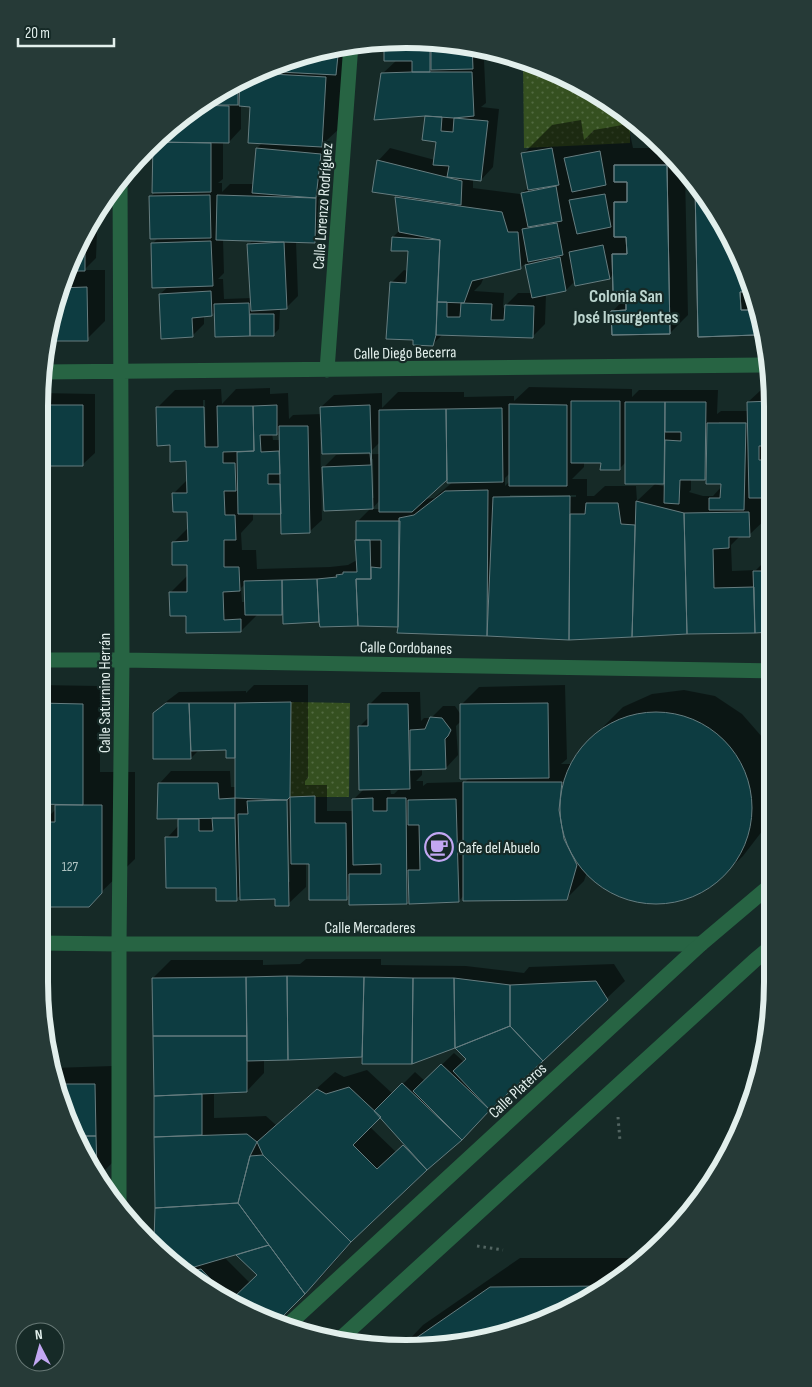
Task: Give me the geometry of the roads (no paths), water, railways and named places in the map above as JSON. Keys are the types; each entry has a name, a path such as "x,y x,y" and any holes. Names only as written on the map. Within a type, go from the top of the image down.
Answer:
{"street":[{"name":"Calle Lorenzo Rodríguez","path":"327,370 350,52"},
{"name":"Calle Saturnino Herrán","path":"119,1195 122,660 120,191"},
{"name":"Calle Diego Becerra","path":"49,372 762,365"},
{"name":"Calle Cordobanes","path":"48,660 764,671"},
{"name":"Calle Plateros","path":"293,1321 701,944 764,891"},
{"name":"Calle Mercaderes","path":"48,943 701,944"},
{"path":"345,1334 764,953"}],"place":[{"name":"Cafe del Abuelo","path":"439,847"}],"district":[{"name":"Colonia San José Insurgentes","path":"626,306"}]}
